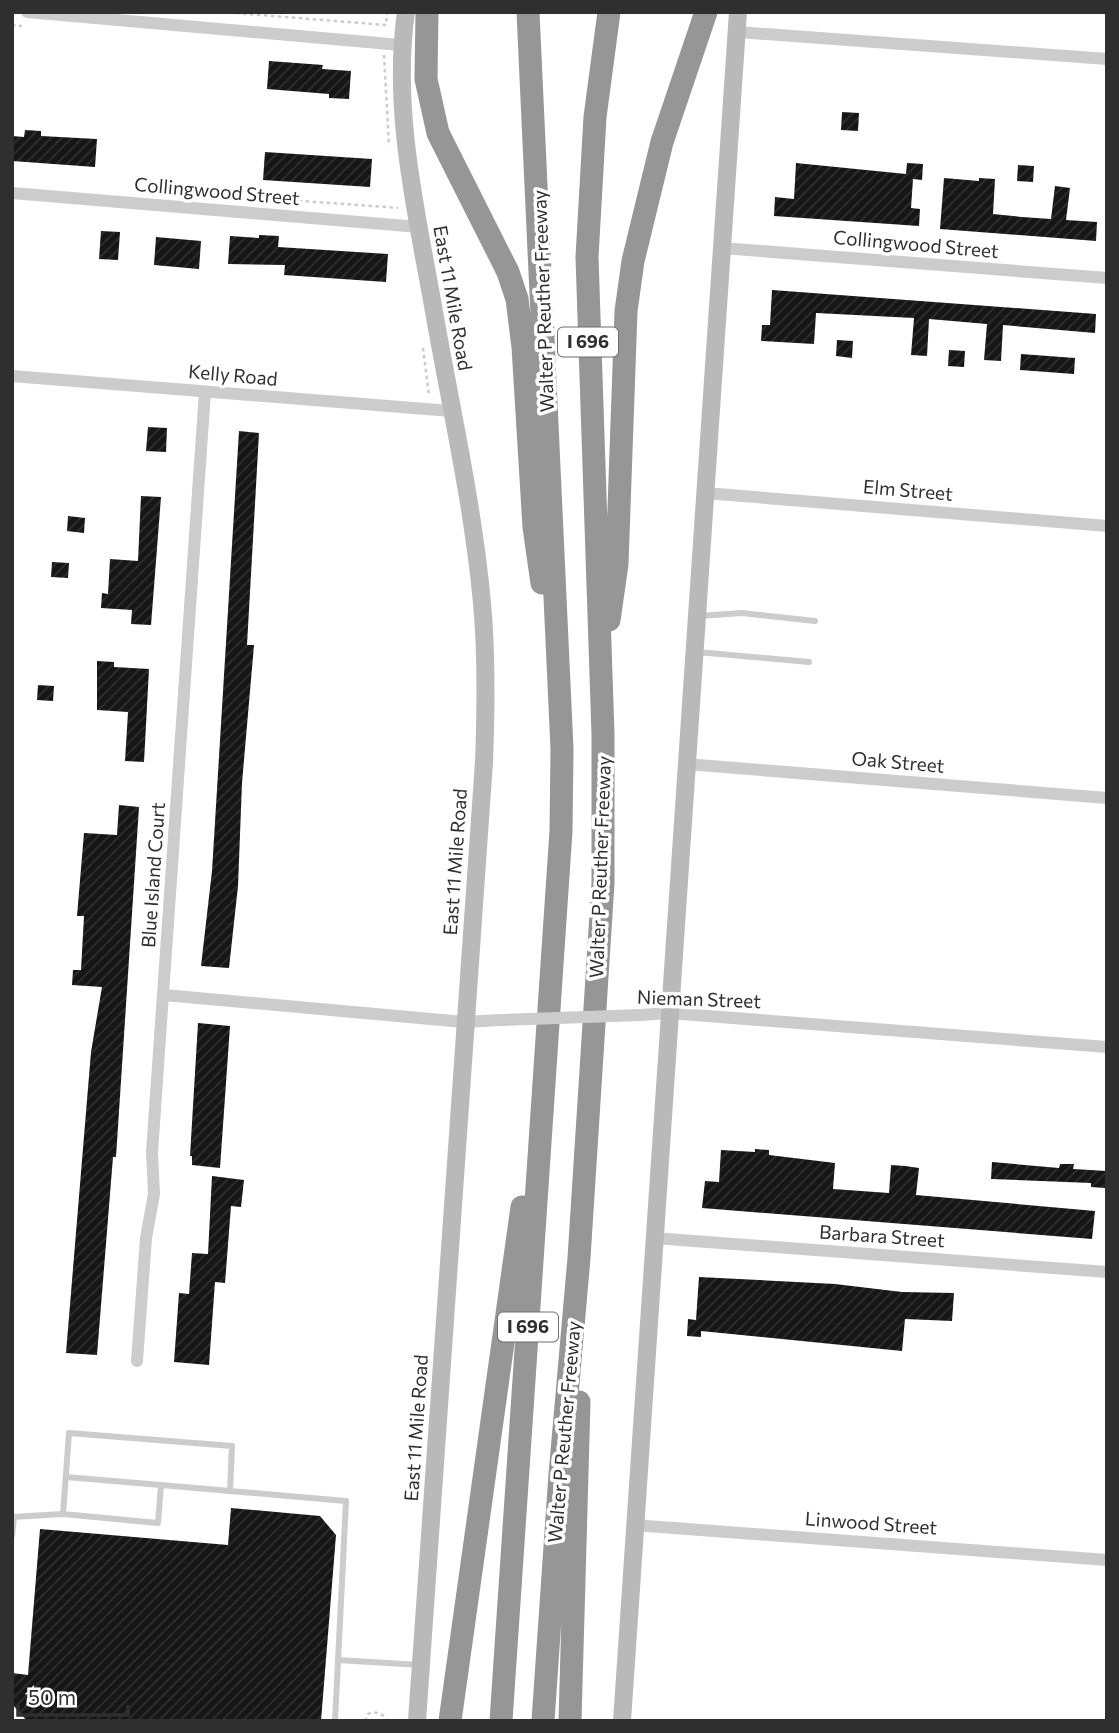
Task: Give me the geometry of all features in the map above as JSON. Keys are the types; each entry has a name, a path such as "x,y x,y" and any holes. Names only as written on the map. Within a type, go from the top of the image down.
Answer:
{"highway":[{"path":"428,12 426,79 435,121 445,152 508,272 517,299 523,347 534,527 545,603 558,657"},
{"name":"Walter P Reuther Freeway","path":"501,1721 556,934 562,749 528,12"},
{"name":"Walter P Reuther Freeway","path":"543,1721 603,883 601,672 587,257 595,117 609,12"},
{"path":"601,672 617,564 626,311 633,261 662,142 706,12"},
{"path":"450,1721 516,1264 532,1054 556,934"},
{"path":"570,1721 580,1426 573,1328"}],"main road":[{"name":"East 11 Mile Road","path":"405,12 401,45 404,117 419,227 474,541 486,684 484,762 417,1721"},
{"path":"622,1721 633,1525 738,32 737,12"}],"street":[{"path":"27,12 401,45"},
{"path":"738,32 1107,59"},
{"name":"Collingwood Street","path":"12,193 419,227"},
{"name":"Collingwood Street","path":"722,248 1107,278"},
{"name":"Kelly Road","path":"12,376 451,411"},
{"name":"Blue Island Court","path":"137,1361 146,1238 154,1194 152,1152 205,392"},
{"name":"Elm Street","path":"705,493 1107,526"},
{"name":"Oak Street","path":"686,764 1107,798"},
{"name":"Nieman Street","path":"164,995 464,1022 669,1013 1107,1047"},
{"name":"Barbara Street","path":"654,1238 1107,1272"},
{"name":"Linwood Street","path":"633,1525 1107,1560"}],"lane":[{"path":"697,617 742,614 816,621"},
{"path":"695,652 809,662"},
{"path":"63,1514 69,1433 232,1446 230,1491"},
{"path":"66,1477 346,1502 335,1721"},
{"path":"12,1535 13,1517 63,1514 158,1523 161,1485"},
{"path":"338,1660 421,1665"}],"path":[{"path":"222,12 386,25 387,12"},
{"path":"178,192 399,209"},
{"path":"365,1721 368,1714 374,1712 382,1714 388,1721"}],"building":[{"path":"269,61 323,65 322,69 351,71 349,99 329,98 329,94 267,89"},
{"path":"842,112 859,113 858,131 841,130"},
{"path":"25,130 41,131 41,136 97,139 95,167 12,161 12,136 24,137"},
{"path":"265,152 372,159 370,187 263,180"},
{"path":"796,163 906,174 907,163 923,164 922,180 913,179 911,208 920,209 919,226 774,216 775,197 794,199"},
{"path":"1018,165 1034,166 1033,182 1017,181"},
{"path":"944,178 979,181 979,178 995,179 993,214 1022,217 1051,219 1055,186 1070,188 1066,220 1097,222 1096,241 940,229"},
{"path":"101,231 120,232 118,260 99,259"},
{"path":"259,235 279,236 278,247 388,254 386,282 284,275 285,265 228,264 230,236 259,238"},
{"path":"156,237 201,241 199,269 154,265"},
{"path":"772,290 1096,314 1095,333 1003,325 1001,361 984,360 987,324 929,319 927,356 911,355 914,318 816,313 814,344 761,341 762,325 770,325"},
{"path":"837,340 853,341 852,358 836,356"},
{"path":"949,350 965,351 964,367 948,366"},
{"path":"1021,354 1075,358 1074,374 1020,370"},
{"path":"148,427 167,428 166,452 146,451"},
{"path":"239,431 259,433 247,645 254,645 242,783 238,886 229,968 201,966 212,871"},
{"path":"141,496 161,497 151,625 131,624 132,610 101,608 102,593 108,594 110,559 138,561"},
{"path":"68,516 85,518 84,533 67,531"},
{"path":"52,562 69,563 68,578 51,577"},
{"path":"97,661 114,662 114,667 149,669 144,762 125,761 128,712 97,710"},
{"path":"38,685 54,686 53,701 37,700"},
{"path":"119,805 139,807 116,1157 113,1157 97,1355 66,1353 91,1052 102,987 72,985 73,970 81,970 84,916 77,916 84,833 117,835"},
{"path":"198,1023 230,1026 220,1168 192,1165 190,1156"},
{"path":"755,1149 769,1150 769,1155 835,1163 833,1189 889,1193 891,1165 905,1166 919,1168 916,1195 1095,1211 1092,1239 702,1208 705,1181 719,1182 721,1150 755,1152"},
{"path":"992,1162 1059,1168 1060,1164 1074,1164 1073,1169 1107,1171 1105,1188 1091,1187 1091,1183 991,1179"},
{"path":"212,1176 244,1180 241,1207 231,1206 225,1283 215,1282 209,1365 174,1362 179,1293 189,1294 192,1253 208,1254"},
{"path":"699,1277 835,1284 902,1292 954,1293 952,1321 905,1319 902,1351 701,1331 701,1337 687,1336 688,1319 696,1320"},
{"path":"231,1508 320,1516 336,1535 321,1721 27,1721 12,1704 12,1673 28,1675 40,1529 228,1545"}]}
